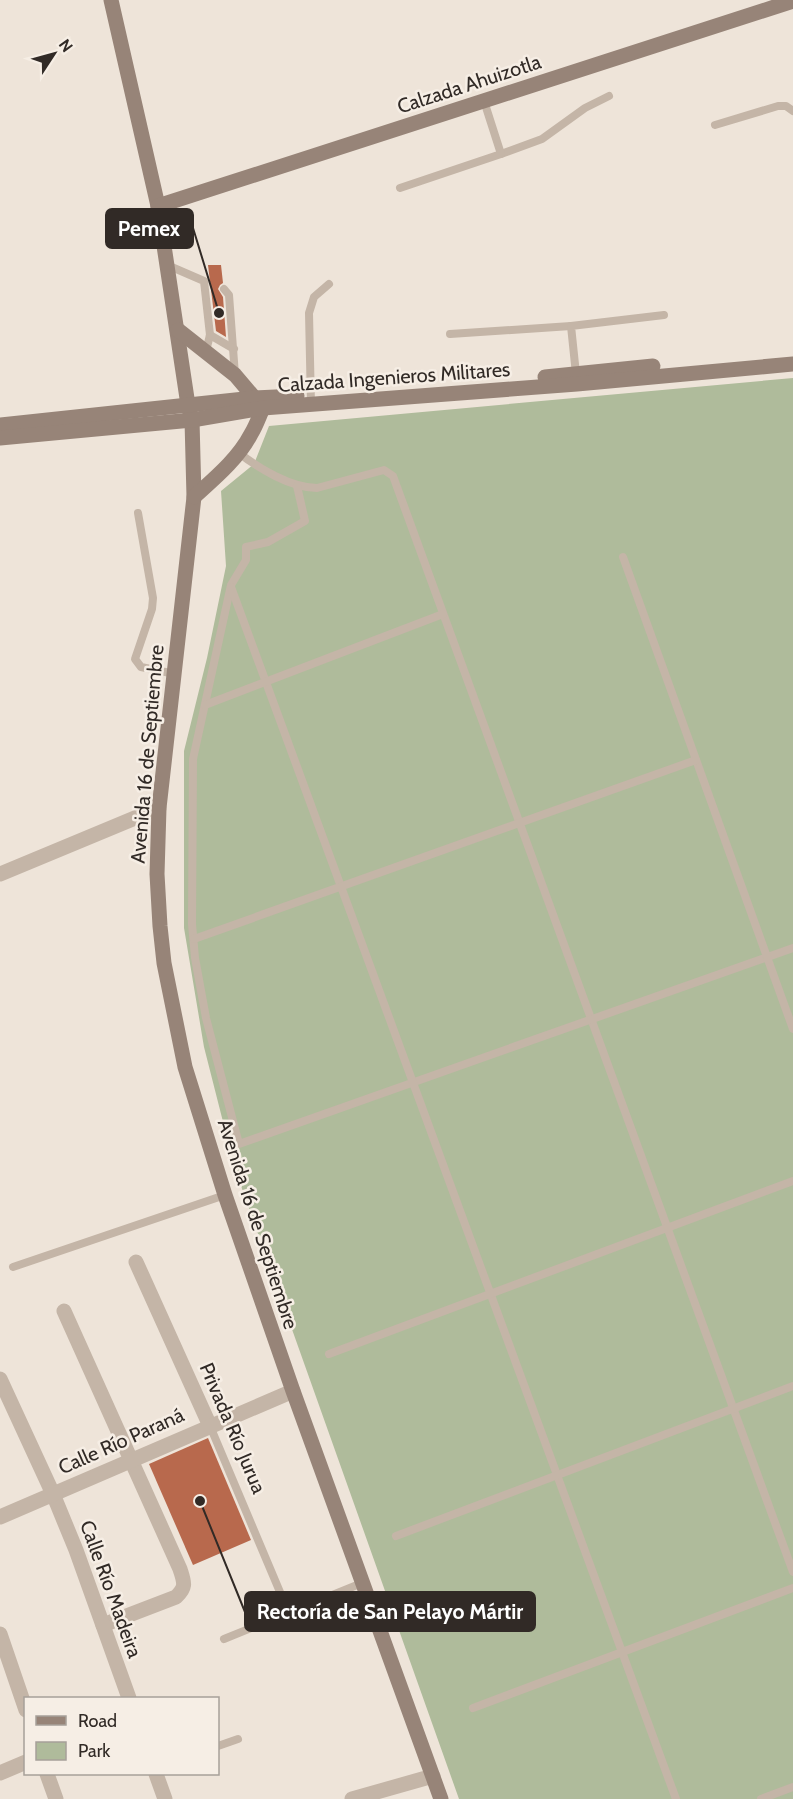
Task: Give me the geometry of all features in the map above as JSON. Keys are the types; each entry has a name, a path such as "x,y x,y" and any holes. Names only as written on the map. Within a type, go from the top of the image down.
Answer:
{"main road":[{"name":"Avenida 16 de Septiembre","path":"111,0 158,206 190,413 194,497 159,808 157,874 164,963 185,1067 225,1195 292,1391 441,1799"},
{"name":"Calzada Ahuizotla","path":"158,206 793,2"},
{"path":"178,330 235,375 258,403 251,435 239,453 194,497"},
{"name":"Calzada Ingenieros Militares","path":"576,378 793,354"},
{"name":"Calzada Ingenieros Militares","path":"0,438 258,403 576,378 793,364"},
{"name":"Calzada Ingenieros Militares","path":"0,425 190,413"}],"street":[{"path":"0,874 159,808"},
{"name":"Privada Río Jurua","path":"136,1262 210,1426"},
{"path":"64,1311 184,1582 183,1591 176,1597 103,1625"},
{"name":"Calle Río Madeira","path":"0,1379 76,1550 129,1697"},
{"name":"Calle Río Paraná","path":"0,1517 292,1391"},
{"path":"0,1634 24,1704"},
{"path":"0,1773 24,1763"},
{"path":"48,1775 56,1799"},
{"path":"157,1775 165,1799"},
{"path":"352,1799 432,1776"}],"lane":[{"path":"400,188 542,139 585,108 609,96"},
{"path":"484,101 501,154"},
{"path":"715,125 778,106 786,106 793,111"},
{"path":"167,266 207,282 210,335 206,351"},
{"path":"311,400 309,313 314,297 328,284"},
{"path":"224,289 229,295 235,375"},
{"path":"450,334 571,326 664,315"},
{"path":"571,326 576,378"},
{"path":"210,335 234,349"},
{"path":"239,453 254,464 297,486 307,488 317,488 384,470 393,476 793,1572"},
{"path":"297,486 305,521 268,542 246,547 246,560 231,585 193,759 192,924 195,958 206,1018 239,1144 793,948"},
{"path":"138,513 153,598 152,609 135,660 141,667 175,674"},
{"path":"623,557 793,1029"},
{"path":"231,585 676,1799"},
{"path":"205,705 443,614"},
{"path":"194,939 696,760"},
{"path":"329,1354 793,1181"},
{"path":"13,1267 225,1195"},
{"path":"396,1536 793,1386"},
{"name":"Privada Río Jurua","path":"210,1426 288,1611"},
{"path":"224,1639 288,1611 362,1583"},
{"path":"473,1708 793,1588"},
{"path":"219,1746 238,1739"},
{"path":"761,1799 793,1787"}],"green space":[{"path":"793,378 793,1799 459,1799 235,1169 204,1047 184,928 184,751 207,658 226,566 221,491 254,464 269,426"}],"building":[{"path":"208,265 221,265 223,283 218,289 223,297 226,337 216,331"},
{"path":"208,1438 251,1540 193,1565 149,1464"}],"place":[{"name":"Pemex","path":"219,313"},
{"name":"Rectoría de San Pelayo Mártir","path":"200,1501"}]}
